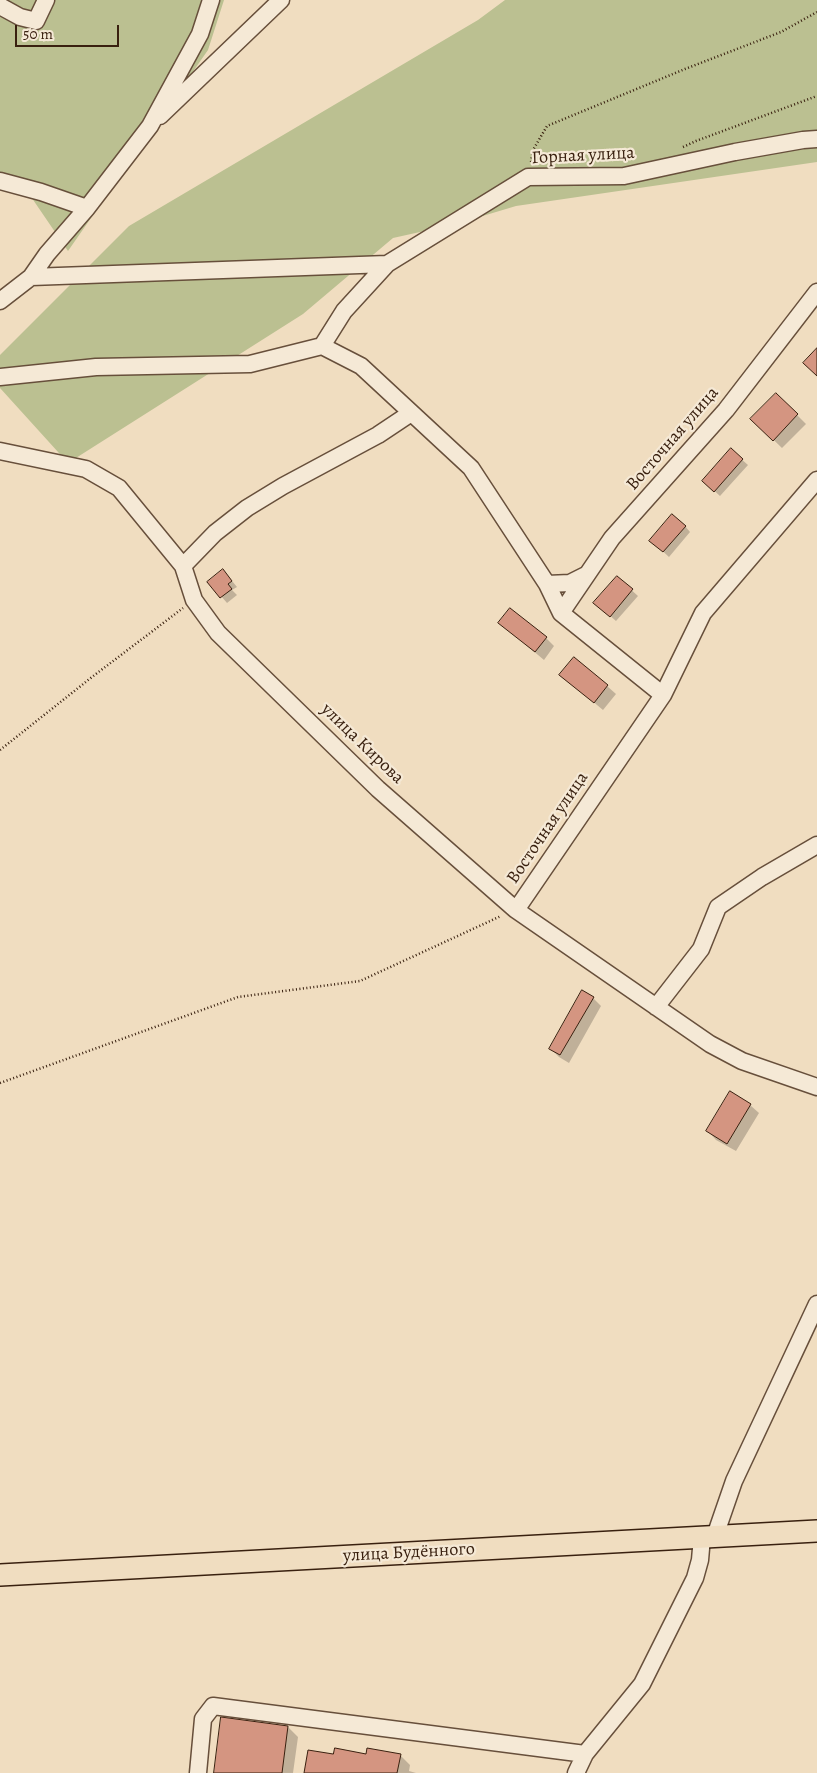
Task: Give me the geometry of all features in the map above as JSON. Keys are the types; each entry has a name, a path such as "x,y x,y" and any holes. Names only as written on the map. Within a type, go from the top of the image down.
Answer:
{"main road":[{"name":"улица Будённого","path":"0,1575 817,1531"}],"street":[{"path":"0,6 20,17 36,21 46,0"},
{"path":"150,126 200,34 211,0"},
{"path":"0,301 31,277 150,126 281,0"},
{"name":"Горная улица","path":"322,346 344,311 386,264 528,177 624,176 735,152 817,139"},
{"path":"0,181 41,192 87,208"},
{"path":"31,277 386,264"},
{"name":"Восточная улица","path":"562,613 612,538 726,410 817,292"},
{"path":"0,377 96,367 250,364 322,346 361,366 471,468 547,584 562,613 664,695"},
{"path":"183,566 215,533 247,508 283,486 378,435 411,413"},
{"name":"улица Кирова","path":"0,451 86,469 119,488 183,566 194,600 218,632 378,789 516,910 710,1044 742,1061 817,1087"},
{"name":"Восточная улица","path":"516,910 664,695 703,613 817,480"},
{"path":"547,584 570,583 586,575"},
{"path":"656,1007 701,950 718,907 762,877 817,845"},
{"path":"576,1773 585,1754 642,1684 695,1578 708,1536 817,1304"},
{"path":"198,1773 203,1719 213,1706 585,1754"}],"path":[{"path":"528,177 533,150 547,126 781,32 817,12"},
{"path":"680,149 696,141 817,96"},
{"path":"0,750 194,600"},
{"path":"0,1083 238,997 360,981 516,910"}],"green space":[{"path":"0,0 224,0 208,50 68,251 25,188 0,178"},
{"path":"505,0 817,0 817,162 516,206 456,224 393,238 303,314 68,463 0,388 0,355 129,226 478,20"}],"building":[{"path":"817,348 817,376 803,363"},
{"path":"776,393 798,414 773,441 750,419"},
{"path":"731,448 743,459 714,492 702,481"},
{"path":"672,514 686,526 663,552 649,541"},
{"path":"223,569 232,581 228,584 232,589 220,598 207,582"},
{"path":"617,576 633,589 610,617 593,603"},
{"path":"510,608 547,637 535,652 498,623"},
{"path":"574,657 608,685 594,703 559,675"},
{"path":"582,990 594,997 560,1055 549,1049"},
{"path":"730,1091 751,1104 727,1144 706,1131"},
{"path":"221,1717 288,1726 282,1773 214,1773"},
{"path":"335,1748 366,1754 367,1748 401,1754 397,1773 304,1773 308,1750 333,1754"}]}
